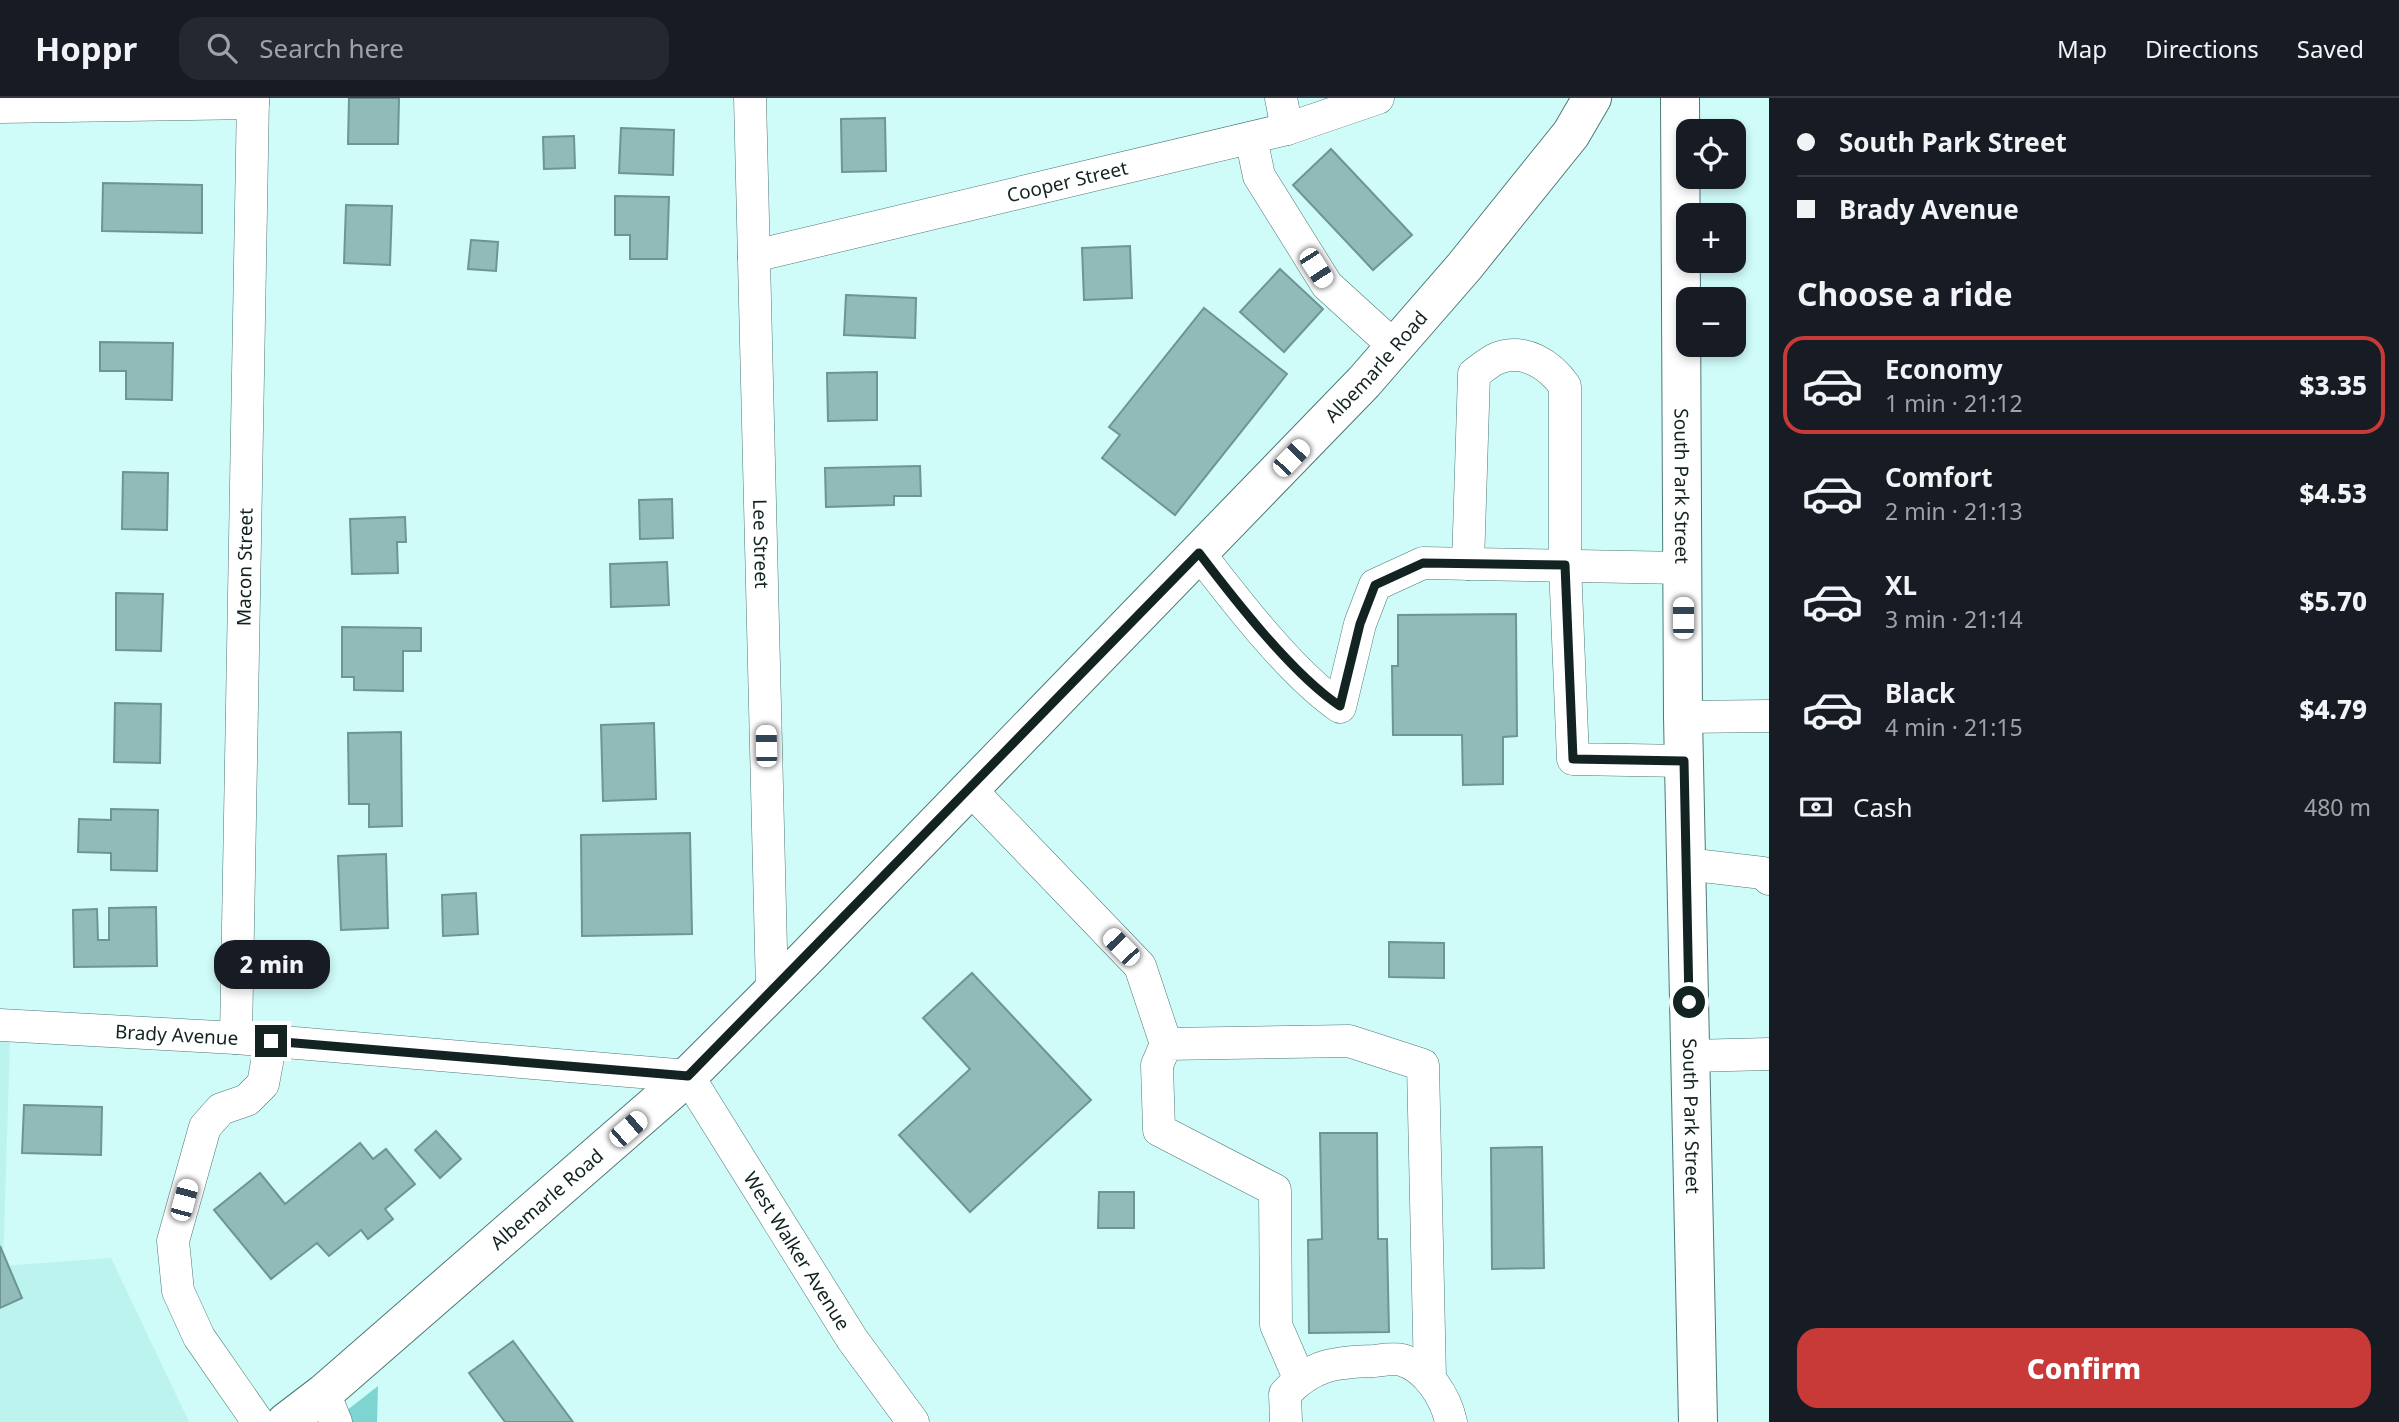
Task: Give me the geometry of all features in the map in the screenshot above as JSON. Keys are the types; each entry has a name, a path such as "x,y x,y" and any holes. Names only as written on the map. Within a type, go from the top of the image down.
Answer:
{"main road":[{"name":"Albemarle Road","path":"285,1422 330,1408 688,1076 1199,553 1395,347 1464,267 1563,144 1592,98"},
{"name":"South Park Street","path":"1679,98 1684,761 1698,1422"}],"street":[{"name":"Lee Street","path":"750,98 772,990"},
{"path":"1282,98 1287,129"},
{"name":"Cooper Street","path":"754,256 1287,129 1378,98"},
{"path":"0,107 253,101"},
{"name":"Macon Street","path":"236,1038 253,101"},
{"path":"1251,138 1259,176 1327,285 1395,347"},
{"path":"1468,564 1474,374 1499,358 1528,356 1553,369 1565,386 1565,565 1573,759 1684,761"},
{"path":"1199,553 1230,593 1320,693 1340,706 1360,624 1375,585 1423,563 1683,568"},
{"path":"1684,717 1769,716"},
{"path":"970,789 1140,966 1166,1044 1157,1065 1159,1130 1275,1189 1276,1325 1299,1378"},
{"path":"1686,864 1763,873 1769,879"},
{"name":"Brady Avenue","path":"0,1025 236,1038 688,1076"},
{"path":"258,1422 199,1337 178,1291 173,1241 205,1127 221,1109 247,1100 263,1084 271,1041"},
{"path":"1166,1044 1349,1041 1423,1065 1430,1378"},
{"path":"1690,1056 1769,1054"},
{"name":"West Walker Avenue","path":"688,1076 852,1339 913,1422"},
{"path":"1286,1422 1285,1394 1299,1378 1334,1362 1402,1360 1430,1378 1448,1408 1451,1422"}],"shaded area":[{"path":"0,1040 10,1041 3,1266 111,1258 189,1422 0,1422"},
{"path":"378,1386 377,1422 332,1422"}],"building":[{"path":"349,98 399,98 398,144 348,144"},
{"path":"885,118 886,171 842,172 841,119"},
{"path":"621,128 674,130 673,175 619,173"},
{"path":"574,136 575,168 544,169 543,137"},
{"path":"1331,149 1412,235 1373,270 1293,185"},
{"path":"103,183 202,185 202,233 102,231"},
{"path":"615,196 669,197 667,259 630,259 630,235 615,235"},
{"path":"346,205 392,206 390,265 344,263"},
{"path":"471,240 498,242 496,271 468,269"},
{"path":"1130,246 1132,298 1084,300 1082,248"},
{"path":"1280,269 1323,309 1284,352 1240,312"},
{"path":"846,295 916,298 915,338 844,335"},
{"path":"1204,308 1287,374 1175,515 1102,458 1120,435 1109,427"},
{"path":"100,342 173,343 172,400 126,399 126,371 100,371"},
{"path":"877,372 877,420 828,421 827,373"},
{"path":"920,466 921,496 894,496 894,505 826,507 825,468"},
{"path":"123,472 168,473 167,530 122,529"},
{"path":"672,499 673,538 640,539 639,500"},
{"path":"405,517 406,542 397,542 398,573 352,574 350,519"},
{"path":"667,562 669,605 611,607 610,564"},
{"path":"116,593 163,594 161,651 116,650"},
{"path":"1516,614 1517,736 1503,737 1503,784 1463,785 1462,735 1393,735 1392,666 1398,666 1398,615"},
{"path":"342,627 421,628 421,651 403,651 403,691 354,690 354,677 342,677"},
{"path":"115,703 161,704 160,763 114,762"},
{"path":"654,723 656,799 603,801 601,725"},
{"path":"401,732 402,826 369,827 369,804 349,804 348,733"},
{"path":"111,809 158,810 157,871 111,870 111,853 78,852 79,819 111,820"},
{"path":"690,833 692,934 582,936 581,835"},
{"path":"386,854 388,928 341,930 338,856"},
{"path":"476,893 478,934 443,936 442,895"},
{"path":"156,907 157,966 74,967 73,910 97,909 98,940 109,940 109,908"},
{"path":"1389,942 1444,943 1444,978 1389,977"},
{"path":"972,973 1091,1100 970,1212 899,1135 970,1069 923,1018"},
{"path":"24,1105 102,1107 101,1155 22,1153"},
{"path":"436,1131 461,1159 440,1178 415,1150"},
{"path":"1320,1133 1377,1133 1378,1239 1387,1239 1389,1332 1309,1333 1308,1240 1322,1239"},
{"path":"360,1143 373,1159 386,1149 415,1184 385,1209 393,1219 368,1239 361,1230 329,1256 317,1243 271,1279 214,1210 260,1173 285,1204"},
{"path":"1542,1147 1544,1268 1492,1269 1491,1148"},
{"path":"1099,1192 1134,1192 1134,1228 1098,1228"},
{"path":"0,1246 22,1298 0,1308"},
{"path":"513,1341 573,1422 505,1422 469,1373"}],"route":[{"path":"271,1041 688,1076 1199,553 1230,593 1320,693 1340,706 1360,624 1375,585 1423,563 1565,565 1573,759 1684,761 1689,1002"}]}
